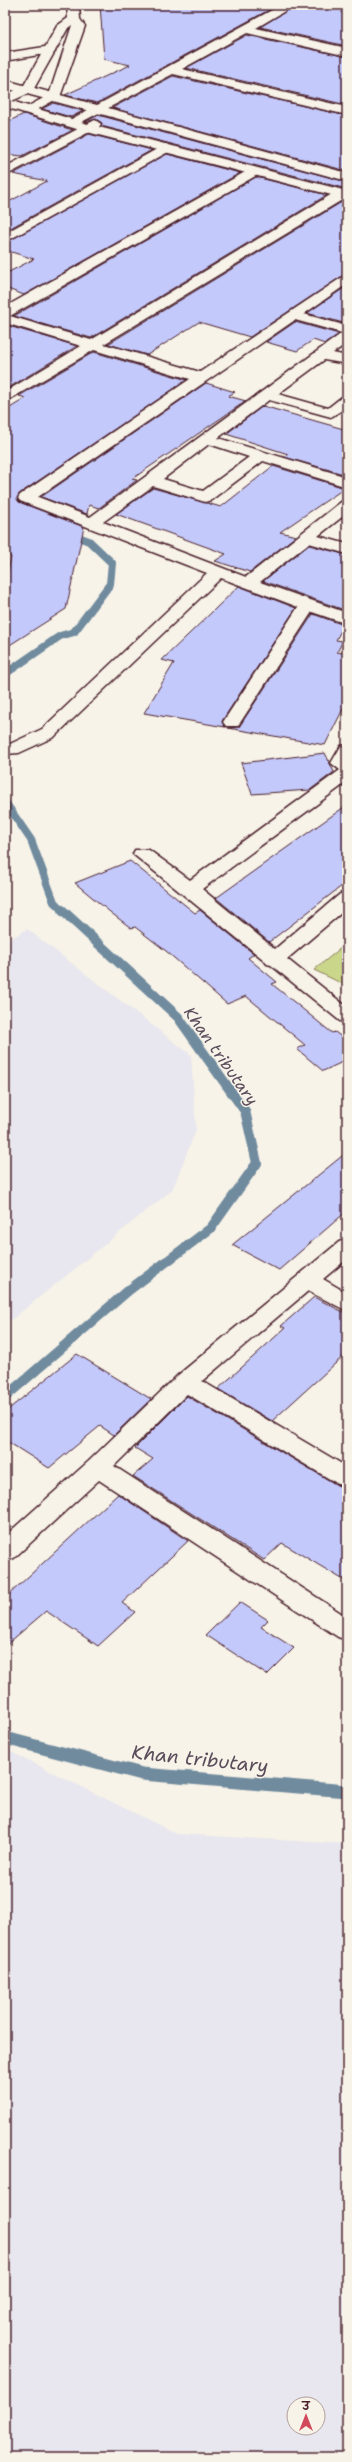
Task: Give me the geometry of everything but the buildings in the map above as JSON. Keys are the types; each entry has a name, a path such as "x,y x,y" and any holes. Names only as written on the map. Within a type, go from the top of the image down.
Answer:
{"street":[{"path":"29,109 54,97 78,26 74,20 73,5"},
{"path":"70,123 100,110 289,5"},
{"path":"5,102 28,89 63,26 74,20"},
{"path":"246,29 347,52"},
{"path":"5,57 51,50"},
{"path":"172,70 347,111"},
{"path":"5,84 28,89 347,177"},
{"path":"5,102 87,128 345,194"},
{"path":"5,172 87,128 118,115"},
{"path":"5,238 166,148"},
{"path":"5,313 254,171"},
{"path":"5,398 91,345 345,194"},
{"path":"347,278 200,377 26,498 218,572 347,619"},
{"path":"293,315 347,330"},
{"path":"5,319 200,377"},
{"path":"91,524 347,336"},
{"path":"321,355 347,360"},
{"path":"267,395 331,413 347,400"},
{"path":"207,439 347,482"},
{"path":"151,480 204,497 261,455"},
{"path":"248,583 347,505"},
{"path":"306,537 347,549"},
{"path":"9,749 48,733 218,572"},
{"path":"232,722 308,605"},
{"path":"347,750 340,763 347,766"},
{"path":"191,888 347,772"},
{"path":"142,854 191,888 274,960 347,1017"},
{"path":"274,960 347,898"},
{"path":"5,1550 98,1466 185,1382 347,1247"},
{"path":"308,1281 347,1303"},
{"path":"185,1382 347,1478"},
{"path":"98,1466 347,1630"}],"shaded area":[{"path":"27,929 191,1055 196,1130 172,1190 5,1325 5,942"},
{"path":"5,1749 177,1834 347,1844 347,2457 5,2457"}],"green space":[{"path":"347,943 347,986 314,970"}],"waterway":[{"name":"Khan tributary","path":"5,674 60,636 74,632 110,584 112,563 89,541 70,534"},
{"name":"Khan tributary","path":"5,802 31,840 54,902 62,910"},
{"name":"Khan tributary","path":"5,1397 129,1290 211,1228 257,1163 245,1111 178,1017 62,910"},
{"name":"Khan tributary","path":"5,1738 142,1774 347,1791"}]}
